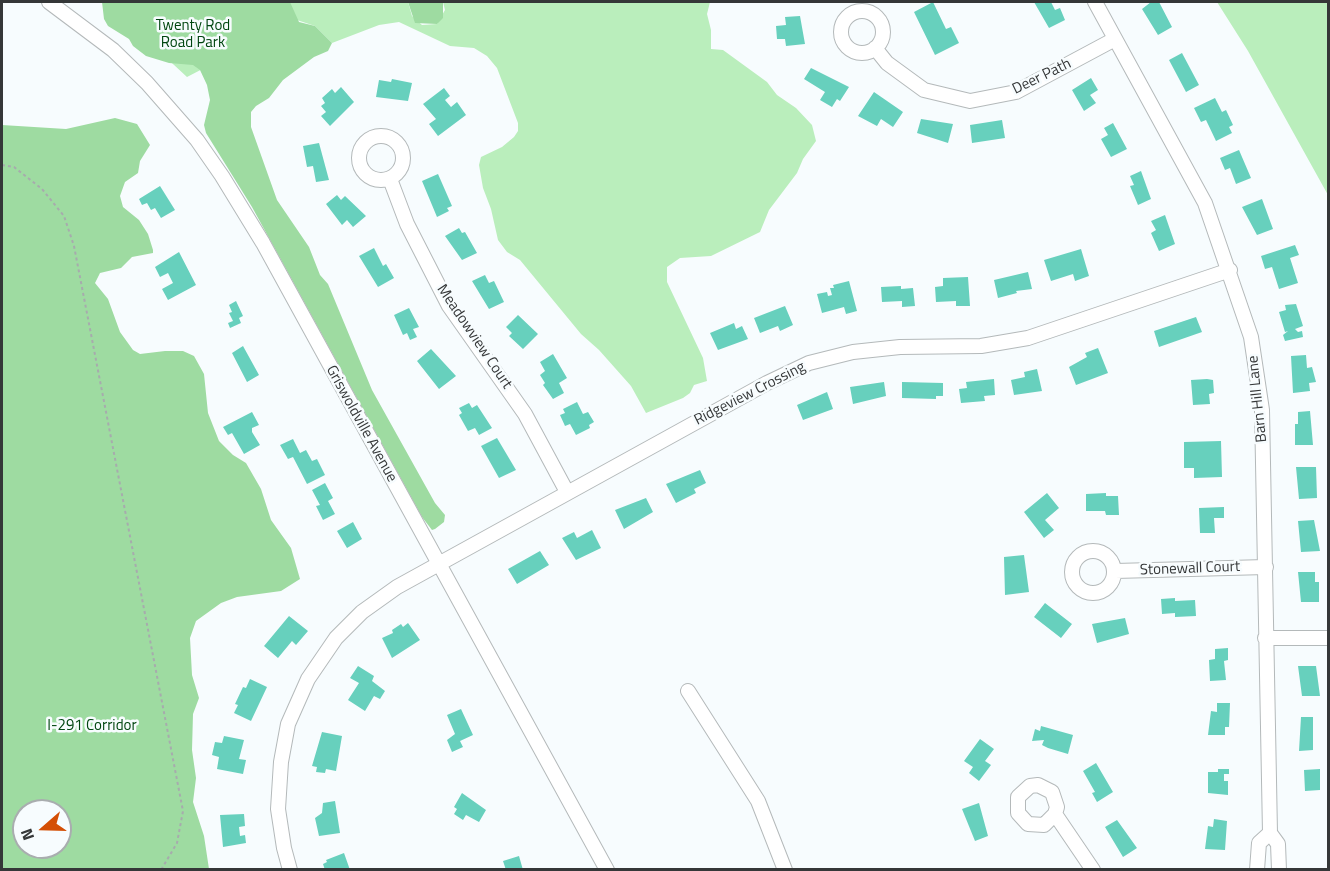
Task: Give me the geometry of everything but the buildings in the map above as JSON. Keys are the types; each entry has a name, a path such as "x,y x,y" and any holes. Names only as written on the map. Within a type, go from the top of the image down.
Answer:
{"street":[{"name":"Griswoldville Avenue","path":"49,2 113,50 147,83 197,140 222,176 263,243 607,870"},
{"name":"Barn Hill Lane","path":"1095,2 1205,203 1230,270 1251,337 1262,410 1270,833 1278,844 1279,870"},
{"name":"Deer Path","path":"875,48 887,63 924,90 970,101 1016,92 1115,39"},
{"name":"Meadowview Court","path":"390,179 407,224 449,306 525,414 567,492"},
{"name":"Ridgeview Crossing","path":"290,870 278,809 281,762 288,724 308,680 336,638 362,612 397,587 567,492 809,363 853,352 900,346 981,346 1028,338 1230,270"},
{"name":"Stonewall Court","path":"1115,571 1266,567"},
{"path":"1265,638 1329,638"},
{"path":"688,691 758,801 786,870"},
{"path":"1055,814 1093,870"},
{"name":"Barn Hill Lane","path":"1257,870 1259,843 1270,833"}],"path":[{"path":"2,165 14,168 42,189 64,216 74,246 183,811 177,843 161,870"}],"green space":[{"name":"Twenty Rod Road Park","path":"102,2 290,2 299,22 315,26 332,43 328,51 314,57 283,80 269,98 256,106 251,112 251,127 277,200 309,247 320,275 328,284 372,390 435,503 445,515 444,522 435,529 432,530 422,517 252,207 206,133 204,125 210,100 207,85 200,70 193,65 169,63 146,56 133,46 129,39 108,26 104,19"},
{"name":"Twenty Rod Road Park","path":"106,2 408,2 412,16 422,25 437,24 445,10 443,2 710,2 707,14 711,30 711,49 723,50 767,82 777,95 796,108 812,125 816,141 803,159 797,173 769,210 760,232 711,256 680,258 667,267 667,282 703,358 707,381 694,385 690,393 683,398 646,413 631,386 599,350 581,334 520,260 507,252 498,240 479,165 481,157 502,147 514,137 518,131 518,123 497,68 487,56 474,48 450,46 399,22 379,25 332,43 315,26 297,20 187,77"},
{"path":"408,2 443,2 443,18 437,24 415,23"},
{"path":"1217,2 1328,2 1328,195 1248,51"},
{"name":"I-291 Corridor","path":"115,118 137,124 150,145 140,161 138,173 125,182 120,196 123,207 139,220 148,234 153,253 132,257 121,268 100,273 95,283 108,299 120,332 133,350 140,354 183,351 194,356 204,374 208,413 219,441 233,455 246,463 261,489 271,520 291,548 300,579 281,591 237,597 221,603 196,621 190,638 192,675 199,698 193,714 192,750 196,778 193,802 204,836 209,869 2,869 2,125 66,129"}]}
